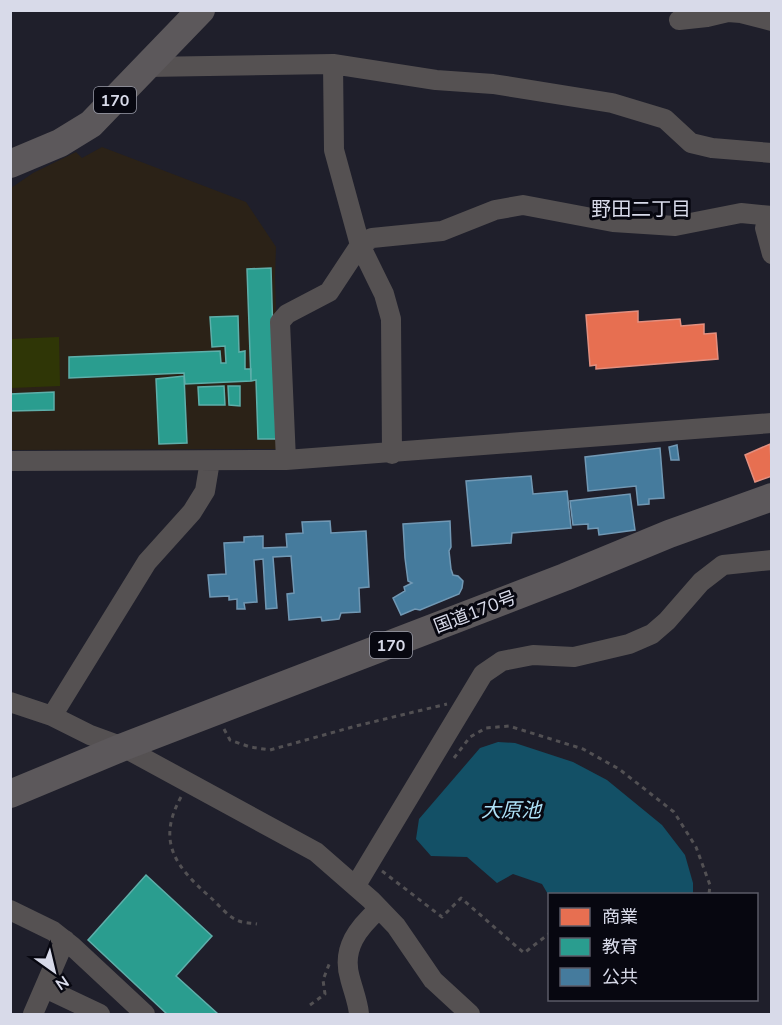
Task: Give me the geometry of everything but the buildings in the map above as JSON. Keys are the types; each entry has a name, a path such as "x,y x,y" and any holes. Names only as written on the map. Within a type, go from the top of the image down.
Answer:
{"highway":[{"name":"170","path":"10,164 60,143 91,124 201,10"},
{"name":"国道170号","path":"10,809 133,753 669,534 771,497"},
{"name":"国道170号","path":"10,794 222,725 640,562 771,515"}],"street":[{"path":"679,20 728,12 771,21"},
{"path":"147,67 333,64 436,80 493,84 612,103 665,119 691,142 712,148 771,153"},
{"path":"333,64 334,150 360,245 384,294 391,319 392,454"},
{"path":"286,460 280,322 287,314 329,292 360,245 372,238 442,231 495,210 523,205 613,222 675,226 741,213 771,216 765,228 771,254"},
{"path":"10,461 286,460 392,454 771,423"},
{"path":"52,716 147,562 192,512 205,491 210,461"},
{"path":"356,885 483,674 502,661 533,655 574,657 629,644 652,634 667,621 701,582 723,565 771,560"},
{"path":"10,702 52,716 133,753 316,852 356,885 396,926 433,980 470,1014"},
{"path":"359,1014 356,996 348,975 348,951 359,927 379,909"},
{"path":"10,910 53,931 65,940 145,1014"},
{"path":"33,1014 65,940"},
{"path":"45,988 100,1014"}],"path":[{"path":"222,725 230,740 250,747 270,750 467,699"},
{"path":"450,763 470,737 486,728 509,726 583,749 619,769 674,812 696,847 710,885 709,893"},
{"path":"189,782 177,803 172,819 169,838 172,854 191,881 237,921 257,924"},
{"path":"381,871 441,917 461,898 524,953 548,934"},
{"path":"310,1005 325,994 323,980 331,960"}],"shaded area":[{"path":"102,147 246,202 276,247 280,449 11,450 11,188 33,173 76,152 82,158"}],"green space":[{"path":"59,337 60,386 11,388 11,339"}],"water":[{"name":"大原池","path":"498,742 515,743 573,762 607,780 662,825 685,855 693,883 693,893 548,894 542,884 513,874 497,883 467,857 431,856 416,839 419,819 480,748"}],"district":[{"name":"野田二丁目","path":"641,209"}]}
